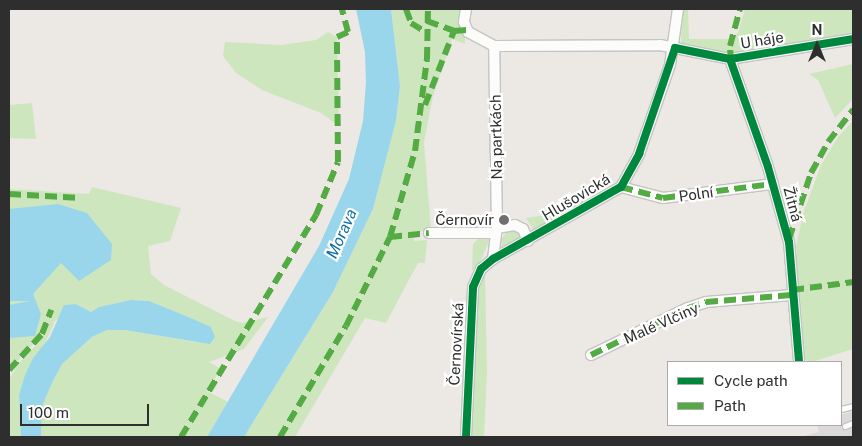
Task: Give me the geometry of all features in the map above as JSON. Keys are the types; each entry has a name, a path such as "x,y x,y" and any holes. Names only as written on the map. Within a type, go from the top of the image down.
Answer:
{"street":[{"path":"466,9 464,22 468,32 494,46"},
{"name":"Hlušovická","path":"493,259 621,187 640,154 675,48 678,9"},
{"name":"U háje","path":"494,46 653,45 730,58 853,39"},
{"name":"Na partkách","path":"493,259 497,230 494,46"},
{"name":"Žitná","path":"730,58 773,184 788,242 799,361"},
{"name":"Polní","path":"621,187 662,198 773,184"},
{"path":"429,233 497,230 515,225 523,229 528,241"},
{"name":"Černovírská","path":"466,437 473,287 481,269 493,259"},
{"name":"Malé Vlčiny","path":"591,355 688,308 706,302 792,295"}],"lane":[{"path":"845,426 853,423"}],"shaded area":[{"path":"853,411 853,437 800,437 819,432 817,426 842,426 842,415"}],"green space":[{"path":"391,9 464,9 465,44 452,39 433,96 424,142 431,230 413,232 414,241 427,240 425,263 418,263 386,323 365,318 295,437 244,437 333,292 373,209 396,121 400,86"},
{"path":"682,9 688,9 689,39 730,39 738,33 745,9 853,9 853,34 730,56 681,45"},
{"path":"328,32 337,37 339,126 321,113 262,90 236,73 223,56 225,42 281,45 316,40"},
{"path":"853,64 853,99 835,118 818,80 809,74"},
{"path":"32,103 36,139 9,138 9,105"},
{"path":"853,121 853,349 815,361 808,361 805,360 799,322 796,246 804,211 821,165 838,137"},
{"path":"92,187 181,208 170,241 148,246 151,274 164,285 235,321 242,323 268,317 244,349 209,362 221,369 207,391 228,402 207,437 41,437 42,407 51,385 62,364 92,337 107,330 124,330 196,342 211,327 149,301 131,300 99,307 91,312 76,304 55,321 43,348 33,358 19,395 21,437 9,437 9,379 19,363 40,341 40,337 9,370 9,189 89,194"},
{"path":"572,211 534,231 526,218"},
{"path":"509,229 520,231 522,238 506,249 502,248 501,239"},
{"path":"480,237 489,237 489,241 480,262 472,271 473,244"},
{"path":"485,273 487,372 484,437 470,437 478,287"}],"water":[{"name":"Morava","path":"356,9 391,9 400,86 396,121 373,209 333,292 244,437 207,437 319,246 349,179 363,121 366,82 365,52"},
{"path":"58,204 87,213 112,244 111,260 79,281 61,263 33,294 41,314 35,336 9,338 9,305 30,301 9,301 9,209"},
{"path":"131,300 149,301 193,319 211,327 215,337 210,344 124,330 107,330 92,337 62,364 51,385 42,407 41,437 21,437 19,395 25,375 33,358 50,337 64,305 76,304 91,312 99,307"}],"marked path":[{"path":"181,437 316,215 338,162 337,37 348,32 342,9"},
{"path":"406,9 411,23 427,33"},
{"path":"280,437 346,326 390,237 415,151 427,59 428,9"},
{"path":"731,62 730,46 740,9"},
{"path":"427,21 454,31 467,30"},
{"path":"425,105 454,31"},
{"path":"789,239 811,173 828,142 853,110"},
{"path":"621,187 663,198 773,184"},
{"path":"9,194 81,198"},
{"path":"390,237 429,233"},
{"path":"792,290 853,282"},
{"path":"591,355 688,308 706,302 792,295"},
{"path":"9,370 42,334 51,310"}],"cycle path":[{"path":"466,437 473,287 481,269 493,259 621,187 639,154 675,48 730,59 853,39"},
{"path":"730,59 768,167 789,242 799,361"}],"place":[{"name":"Černovír","path":"504,220"}]}
